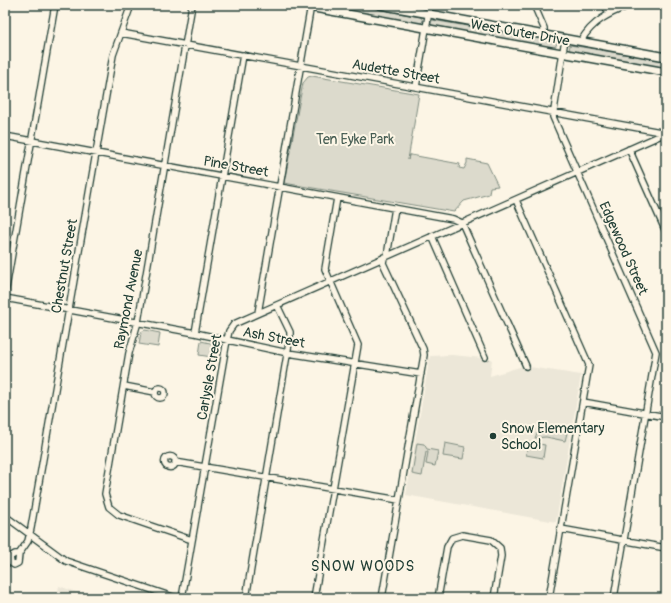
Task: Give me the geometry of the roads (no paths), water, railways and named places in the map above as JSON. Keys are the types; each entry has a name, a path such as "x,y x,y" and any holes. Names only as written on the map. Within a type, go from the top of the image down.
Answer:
{"main road":[{"name":"West Outer Drive","path":"298,5 311,6 666,72"},
{"name":"West Outer Drive","path":"380,5 666,57"}],"street":[{"path":"5,294 55,5"},
{"name":"Chestnut Street","path":"19,554 28,541 30,534 113,55 131,5"},
{"name":"Raymond Avenue","path":"192,5 138,322 129,353 105,491 107,504 119,515 192,540"},
{"path":"416,87 430,5"},
{"path":"534,5 544,28 544,35"},
{"path":"605,5 608,14"},
{"path":"581,42 588,31 608,14 630,5"},
{"path":"258,313 311,6"},
{"name":"Audette Street","path":"121,34 666,133"},
{"name":"Edgewood Street","path":"565,39 553,113 554,121 656,352 647,414 614,598"},
{"path":"195,333 243,56"},
{"name":"Carlysle Street","path":"182,598 227,340 229,331 234,324 666,133"},
{"name":"Pine Street","path":"5,136 96,154 280,186 453,219 462,223"},
{"path":"629,149 666,232"},
{"path":"314,598 358,342 330,281 325,266 337,198"},
{"path":"516,200 589,365 549,598"},
{"path":"382,598 424,355 423,349 383,263 395,208"},
{"path":"462,223 526,366"},
{"path":"432,236 485,357"},
{"name":"Ash Street","path":"5,298 195,333 288,353 421,374"},
{"path":"246,598 288,353 290,332 277,305"},
{"path":"124,386 152,391"},
{"path":"583,402 666,417"},
{"path":"175,462 399,500"},
{"path":"5,516 66,561 176,598"},
{"path":"561,529 666,548"},
{"path":"438,598 447,547 452,538 462,535 491,540 500,548 501,556 494,598"}],"place":[{"name":"Snow Elementary School","path":"493,436"}],"district":[{"name":"SNOW WOODS","path":"363,566"}],"park label":[{"name":"Ten Eyke Park","path":"355,139"}]}
